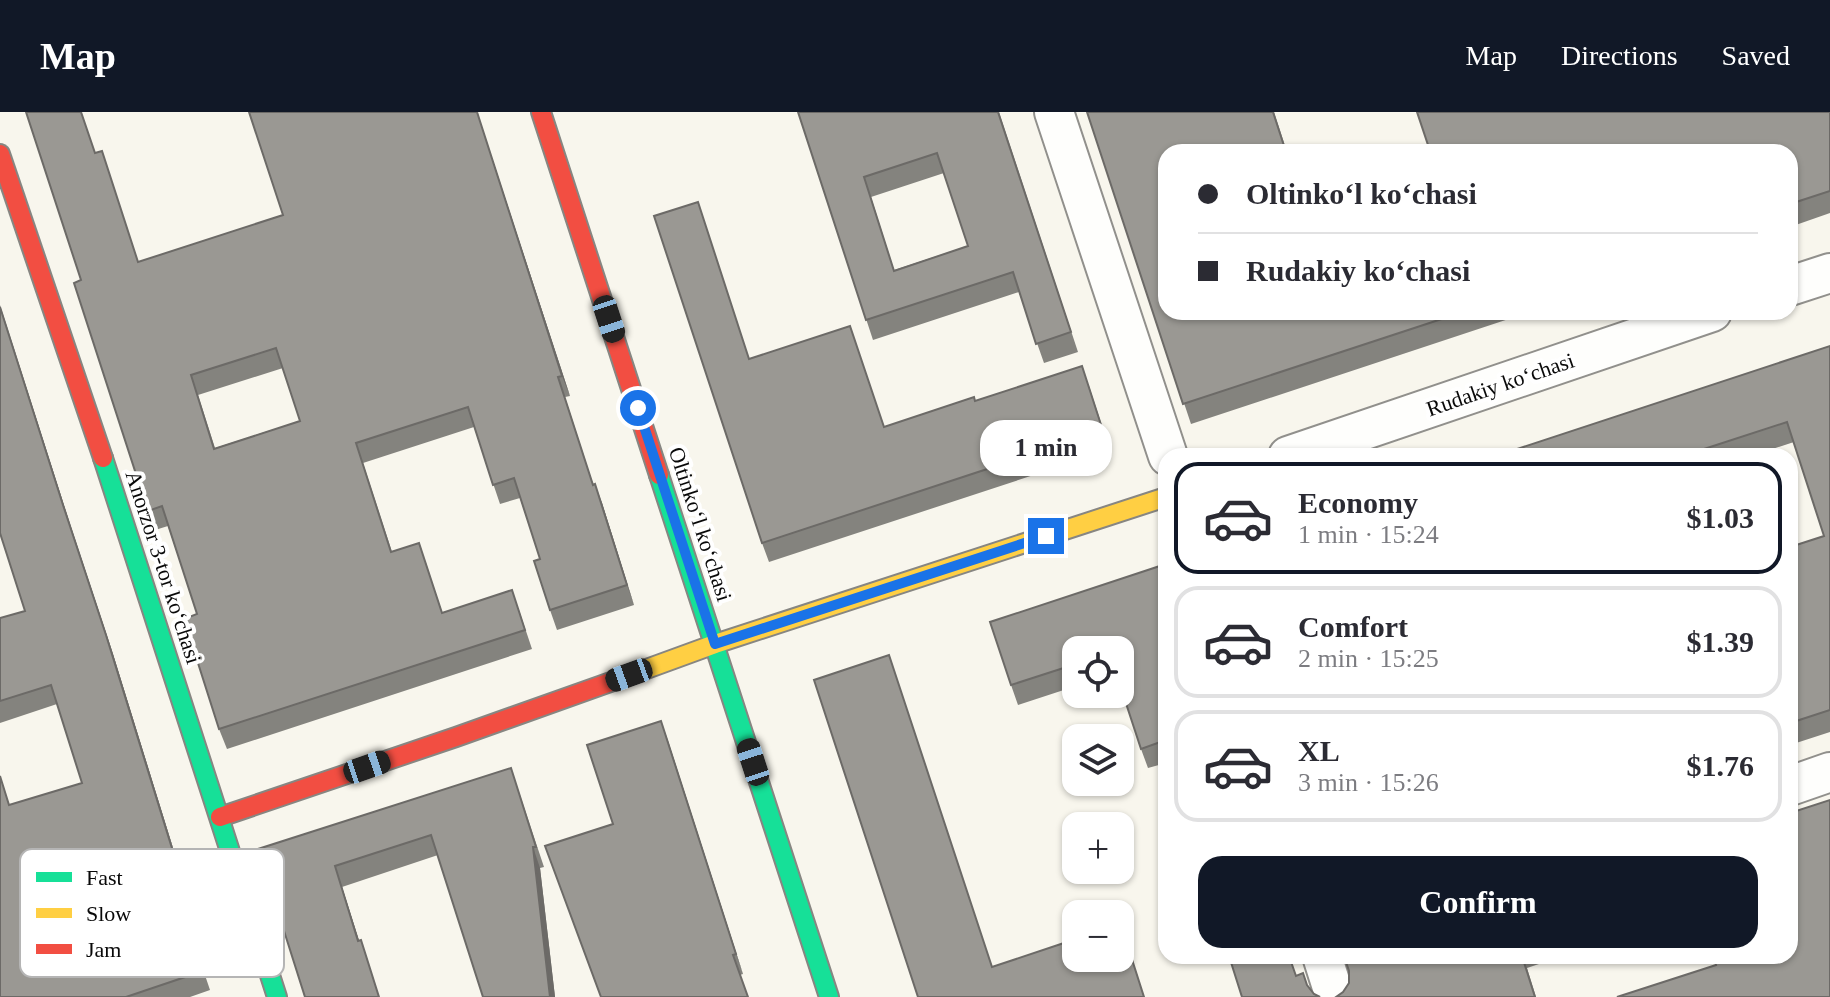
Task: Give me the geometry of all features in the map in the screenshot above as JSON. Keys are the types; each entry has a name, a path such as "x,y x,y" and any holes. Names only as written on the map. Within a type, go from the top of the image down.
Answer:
{"street":[{"name":"Oltinkoʻl koʻchasi","path":"541,112 829,997"},
{"path":"1054,112 1165,448"},
{"name":"Anorzor 3-tor koʻchasi","path":"0,154 7,198 108,472 230,849"},
{"path":"1798,283 1830,273"},
{"name":"Rudakiy koʻchasi","path":"1312,448 1688,320"},
{"path":"220,817 715,644 1158,500"},
{"path":"1798,783 1830,772"},
{"path":"1325,964 1335,997"},
{"name":"Anorzor 3-tor koʻchasi","path":"271,977 277,997"}],"building":[{"path":"26,112 81,112 95,153 102,151 138,262 283,215 249,112 477,112 562,376 558,377 627,585 550,610 534,561 540,559 514,478 493,485 468,407 356,443 391,552 419,543 442,613 512,590 525,630 219,729 184,619 197,614 162,506 148,511 74,283 81,280","holes":["276,348 300,421 214,449 191,375"]},
{"path":"798,112 998,112 1071,332 1036,344 1013,272 866,320","holes":["937,153 968,246 894,271 864,177"]},
{"path":"1087,112 1273,112 1283,144 1158,144 1158,320 1439,320 1183,404"},
{"path":"1417,112 1830,112 1830,191 1798,201 1798,144 1428,144"},
{"path":"698,202 749,359 850,326 884,427 1082,366 1103,431 762,543 654,216"},
{"path":"0,307 172,849 20,849 20,977 185,977 126,997 0,997 0,776 9,805 82,783 51,685 0,701 0,618 25,611 0,533"},
{"path":"1830,346 1830,710 1798,720 1798,544 1824,536 1798,448 1787,422 1707,448 1520,448"},
{"path":"1158,567 1158,743 1141,749 1128,708 1134,708 1134,636 1062,636 1062,669 1011,685 990,622"},
{"path":"889,655 992,967 1062,944 1062,972 1134,972 1134,966 1144,997 918,997 814,680"},
{"path":"661,721 748,997 601,997 545,846 613,824 587,745"},
{"path":"511,768 536,847 533,847 550,997 483,997 431,835 335,866 379,997 305,997 284,931 284,849 258,849"},
{"path":"1830,800 1830,997 1617,997 1716,964 1798,964 1798,810"},
{"path":"1232,964 1292,964 1296,976 1303,973 1307,985 1320,997 1242,997"},
{"path":"1347,964 1525,964 1535,997 1336,997 1349,983"}],"traffic: fast":[{"path":"103,458 229,849"},
{"path":"659,475 829,997"},
{"path":"271,977 277,997"}],"traffic: slow":[{"path":"619,679 715,644 1158,500"}],"traffic: jam":[{"path":"541,112 659,475"},
{"path":"0,154 103,458"},
{"path":"220,817 619,679"}],"route":[{"path":"638,408 715,644 1046,536"}]}
